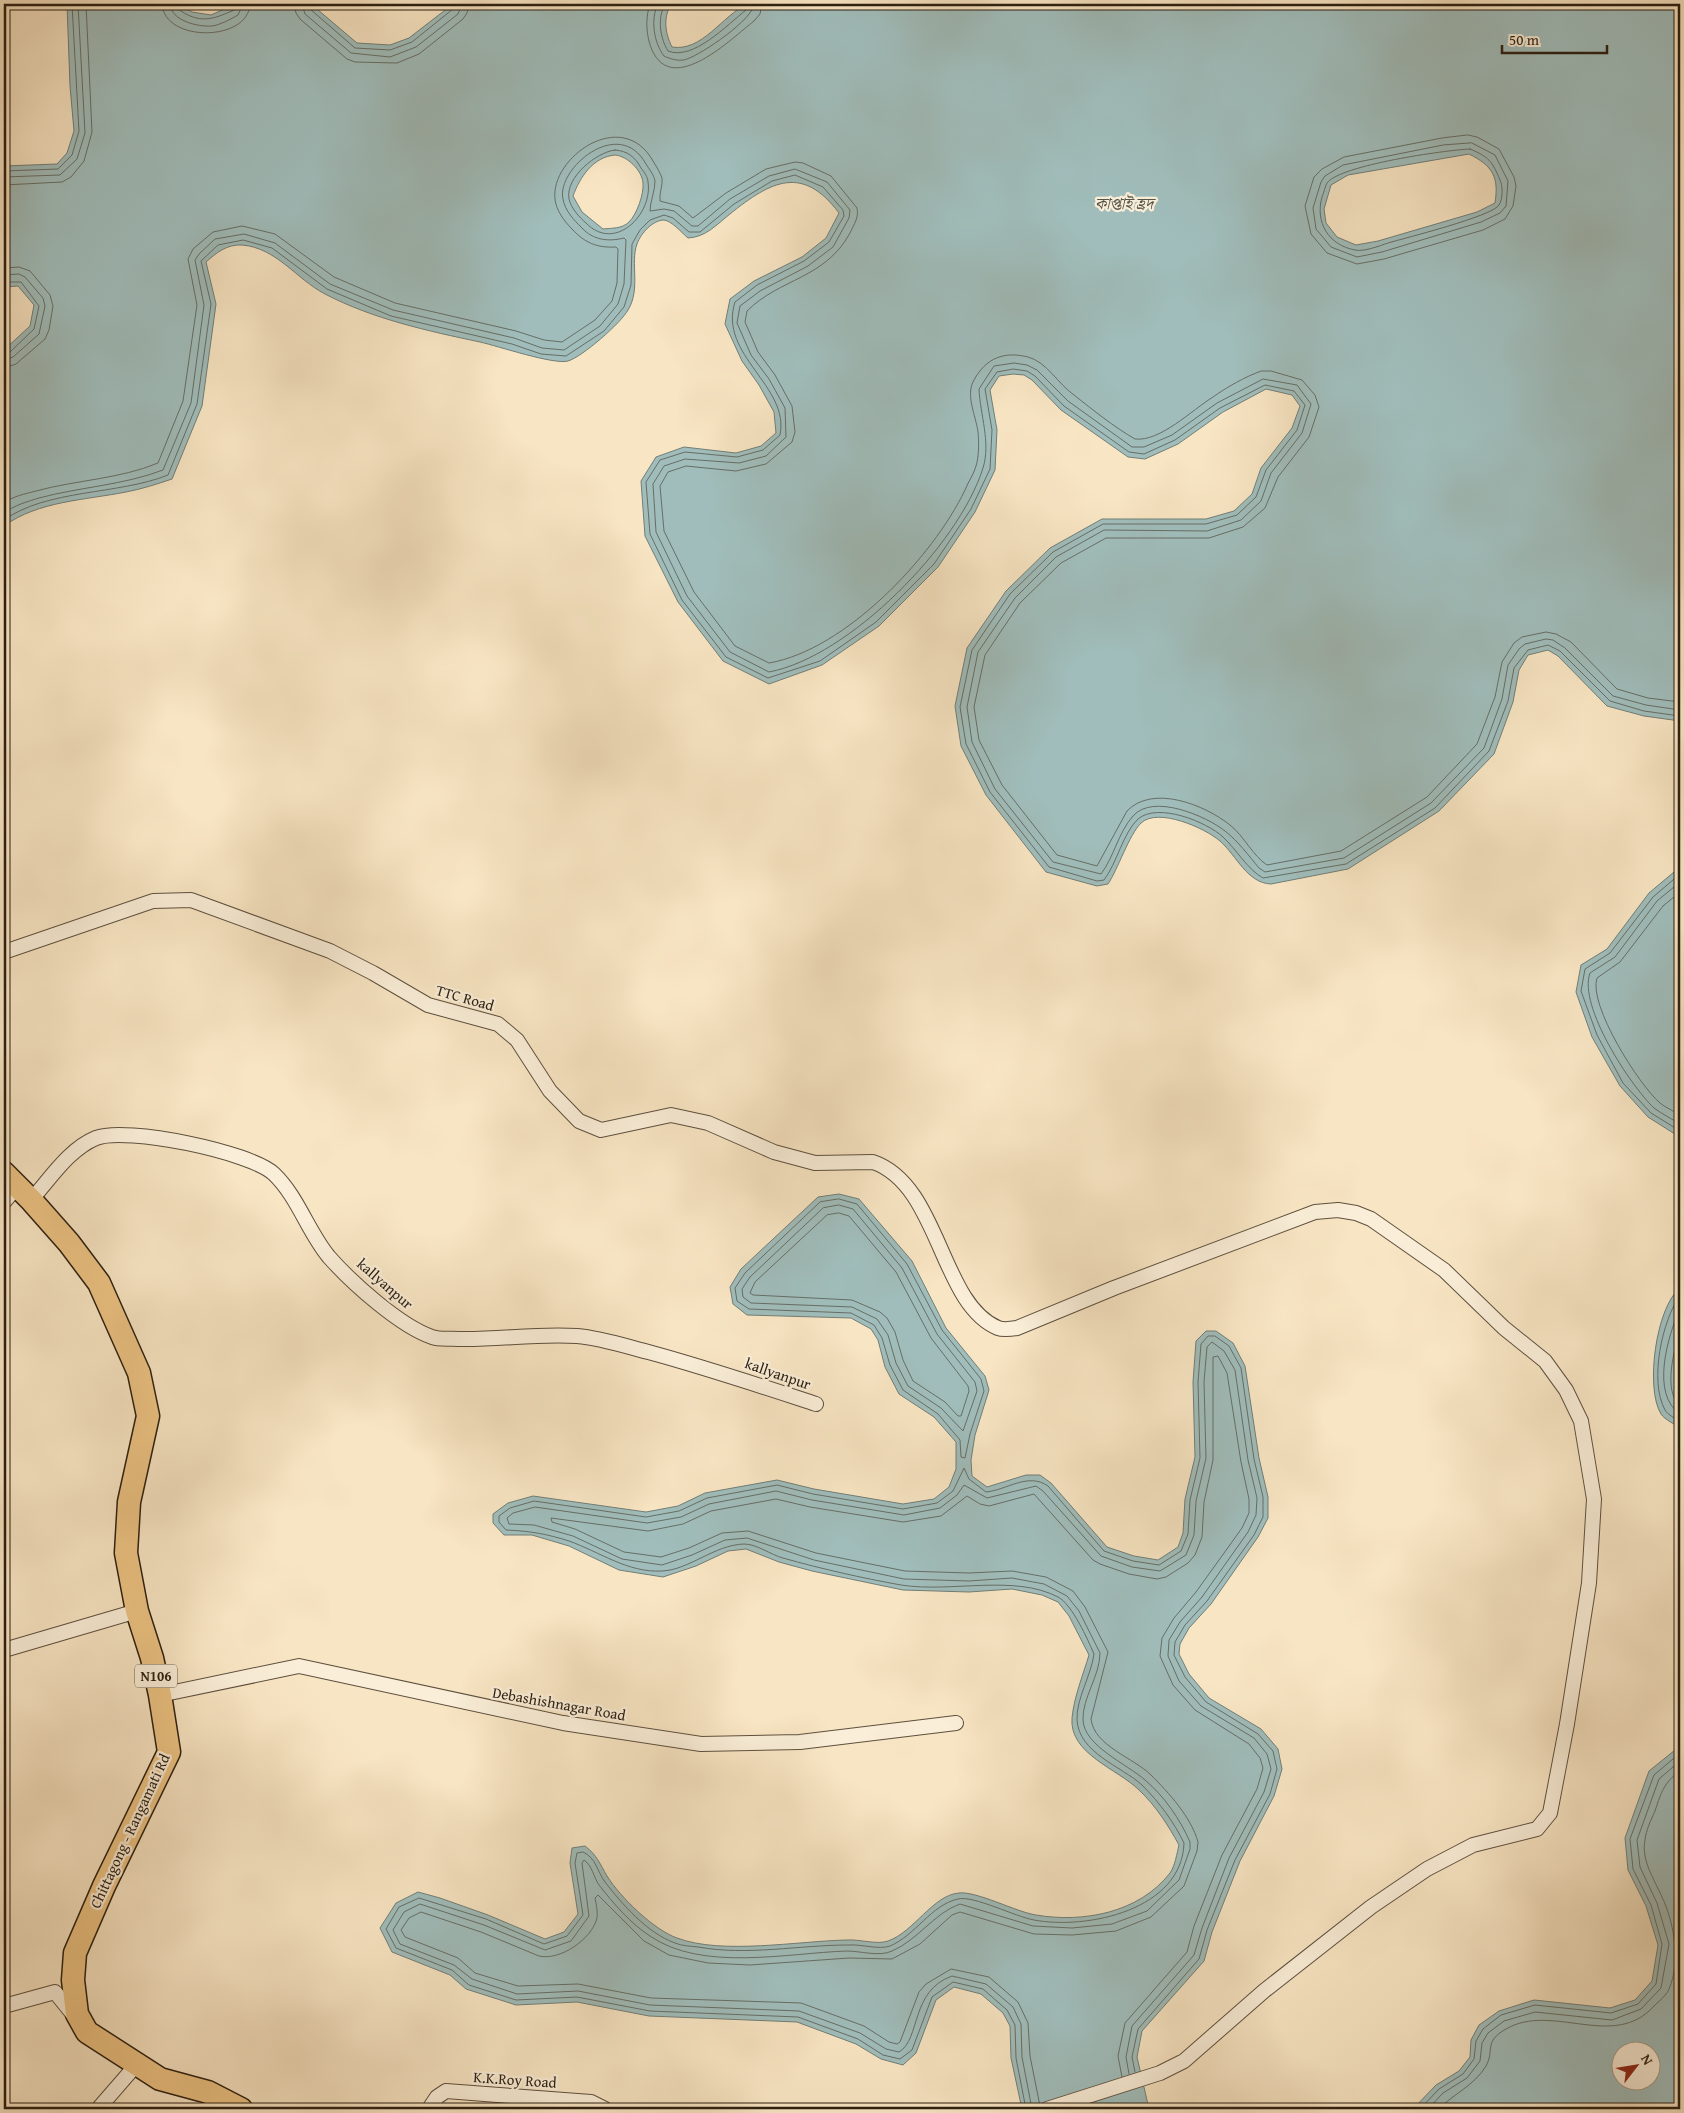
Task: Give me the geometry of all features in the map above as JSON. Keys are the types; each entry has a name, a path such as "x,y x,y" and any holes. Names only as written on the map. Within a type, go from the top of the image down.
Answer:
{"highway":[{"name":"Chittagong - Rangamati Rd","path":"14,1191 69,1243 99,1283 139,1373 148,1416 129,1502 126,1553 137,1611 152,1658 160,1695 169,1752 104,1886 75,1953 73,1980 77,2014 87,2032"},
{"path":"87,2032 160,2079 208,2092 240,2109"}],"street":[{"name":"TTC Road","path":"4,952 153,901 192,900 330,951 373,972 428,1005 498,1024 517,1040 550,1091 579,1122 601,1130 671,1115 708,1123 774,1152 815,1163 873,1162 897,1174 929,1221 966,1300 984,1320 1000,1329 1017,1328 1114,1288 1314,1212 1338,1210 1356,1213 1371,1220 1444,1270 1504,1328 1545,1361 1566,1390 1581,1421 1594,1499 1589,1583 1567,1724 1550,1813 1537,1829 1473,1845 1411,1880 1371,1907 1264,1991 1184,2061 1160,2073 1046,2109"},
{"name":"kallyanpur","path":"14,1191 97,1137 115,1134 144,1136 204,1146 258,1164 273,1172 286,1187 329,1256 368,1294 404,1323 434,1338 489,1340 535,1336 578,1336 724,1372 816,1404"},
{"path":"4,1650 137,1611"},
{"name":"Debashishnagar Road","path":"160,1695 299,1666 563,1724 701,1744 800,1742 956,1723"},
{"path":"4,2006 54,1992 87,2032"},
{"path":"98,2109 137,2064"},
{"name":"K.K.Roy Road","path":"429,2109 437,2097 446,2092 590,2102 604,2109"}],"water":[{"name":"কাপ্তাই হ্রদ","path":"67,4 178,4 192,12 211,15 236,4 311,4 357,43 390,45 409,38 453,4 671,4 666,20 668,36 672,47 683,47 702,39 738,9 747,4 1680,4 1680,721 1644,716 1607,706 1558,656 1548,650 1528,655 1519,670 1513,702 1494,754 1439,811 1348,869 1271,884 1263,882 1249,874 1220,841 1204,830 1181,821 1158,817 1141,823 1137,828 1108,884 1097,886 1046,872 986,795 961,746 955,706 967,648 1006,591 1050,548 1102,519 1206,519 1234,511 1252,494 1261,468 1292,428 1300,406 1292,395 1266,389 1223,412 1178,444 1145,459 1128,457 1061,410 1032,380 1024,375 999,376 990,390 997,430 995,470 975,512 938,567 879,626 822,665 769,684 723,661 678,602 645,536 641,481 656,457 684,447 736,453 761,446 776,433 774,412 759,385 742,361 725,324 730,299 754,281 802,257 826,238 839,213 826,198 813,188 800,183 773,186 745,202 710,230 694,237 688,238 674,225 664,220 652,225 644,232 635,251 634,294 628,310 618,323 601,339 568,361 539,358 421,329 381,317 325,294 266,252 254,247 231,246 218,252 206,262 216,304 202,406 172,479 132,491 47,506 32,511 4,526 4,350 30,326 34,305 18,286 4,287 4,166 57,164 67,153 74,131 70,86","holes":["1469,154 1489,168 1495,179 1496,186 1495,203 1477,212 1378,241 1356,245 1337,237 1326,223 1324,209 1331,185 1348,175","615,155 629,161 640,173 643,183 642,193 637,209 629,222 620,227 603,229 582,212 573,196 579,182 588,169 600,160"]},
{"path":"1680,867 1680,1136 1678,1136 1648,1117 1620,1086 1592,1037 1576,992 1581,965 1607,949 1649,893"},
{"path":"839,1194 859,1199 912,1261 946,1328 985,1376 989,1390 975,1435 971,1460 972,1476 987,1487 1026,1475 1040,1475 1051,1483 1107,1547 1134,1556 1158,1560 1178,1547 1183,1533 1185,1499 1195,1457 1193,1382 1196,1341 1206,1331 1216,1331 1233,1343 1245,1366 1259,1458 1268,1497 1268,1518 1258,1537 1211,1604 1189,1628 1180,1644 1179,1654 1189,1674 1209,1698 1261,1729 1278,1749 1282,1769 1274,1796 1240,1861 1212,1932 1204,1961 1142,2031 1137,2057 1149,2109 1022,2109 1011,2058 1010,2026 1003,2013 981,1994 954,1987 936,2000 916,2053 903,2065 881,2059 856,2044 797,2022 649,2016 577,2002 516,2005 466,1989 450,1975 392,1952 380,1928 396,1903 418,1892 488,1915 545,1939 564,1932 578,1914 570,1863 572,1848 585,1846 595,1856 620,1893 638,1912 658,1928 677,1938 716,1946 761,1946 847,1940 884,1942 906,1930 941,1900 959,1893 976,1895 1036,1915 1054,1917 1091,1916 1109,1912 1143,1898 1157,1887 1172,1870 1179,1845 1161,1816 1130,1782 1096,1760 1086,1751 1073,1731 1072,1718 1075,1702 1089,1655 1069,1616 1058,1602 1042,1595 1012,1589 969,1592 903,1590 812,1571 779,1562 746,1549 728,1551 696,1566 663,1577 619,1570 569,1546 532,1535 504,1535 493,1523 493,1514 508,1503 533,1496 646,1512 678,1506 705,1493 777,1480 814,1489 903,1504 934,1499 949,1487 956,1469 956,1442 934,1417 899,1394 885,1367 878,1340 871,1329 851,1318 747,1315 733,1304 730,1287 741,1269 818,1197"},
{"path":"1680,1288 1680,1428 1661,1414 1656,1402 1654,1368 1659,1329 1672,1298"},
{"path":"1680,1746 1680,2109 1413,2109 1436,2085 1459,2071 1470,2057 1471,2040 1479,2025 1499,2011 1534,2000 1610,2008 1635,2000 1652,1981 1658,1945 1646,1906 1628,1870 1625,1838 1649,1771"}]}
